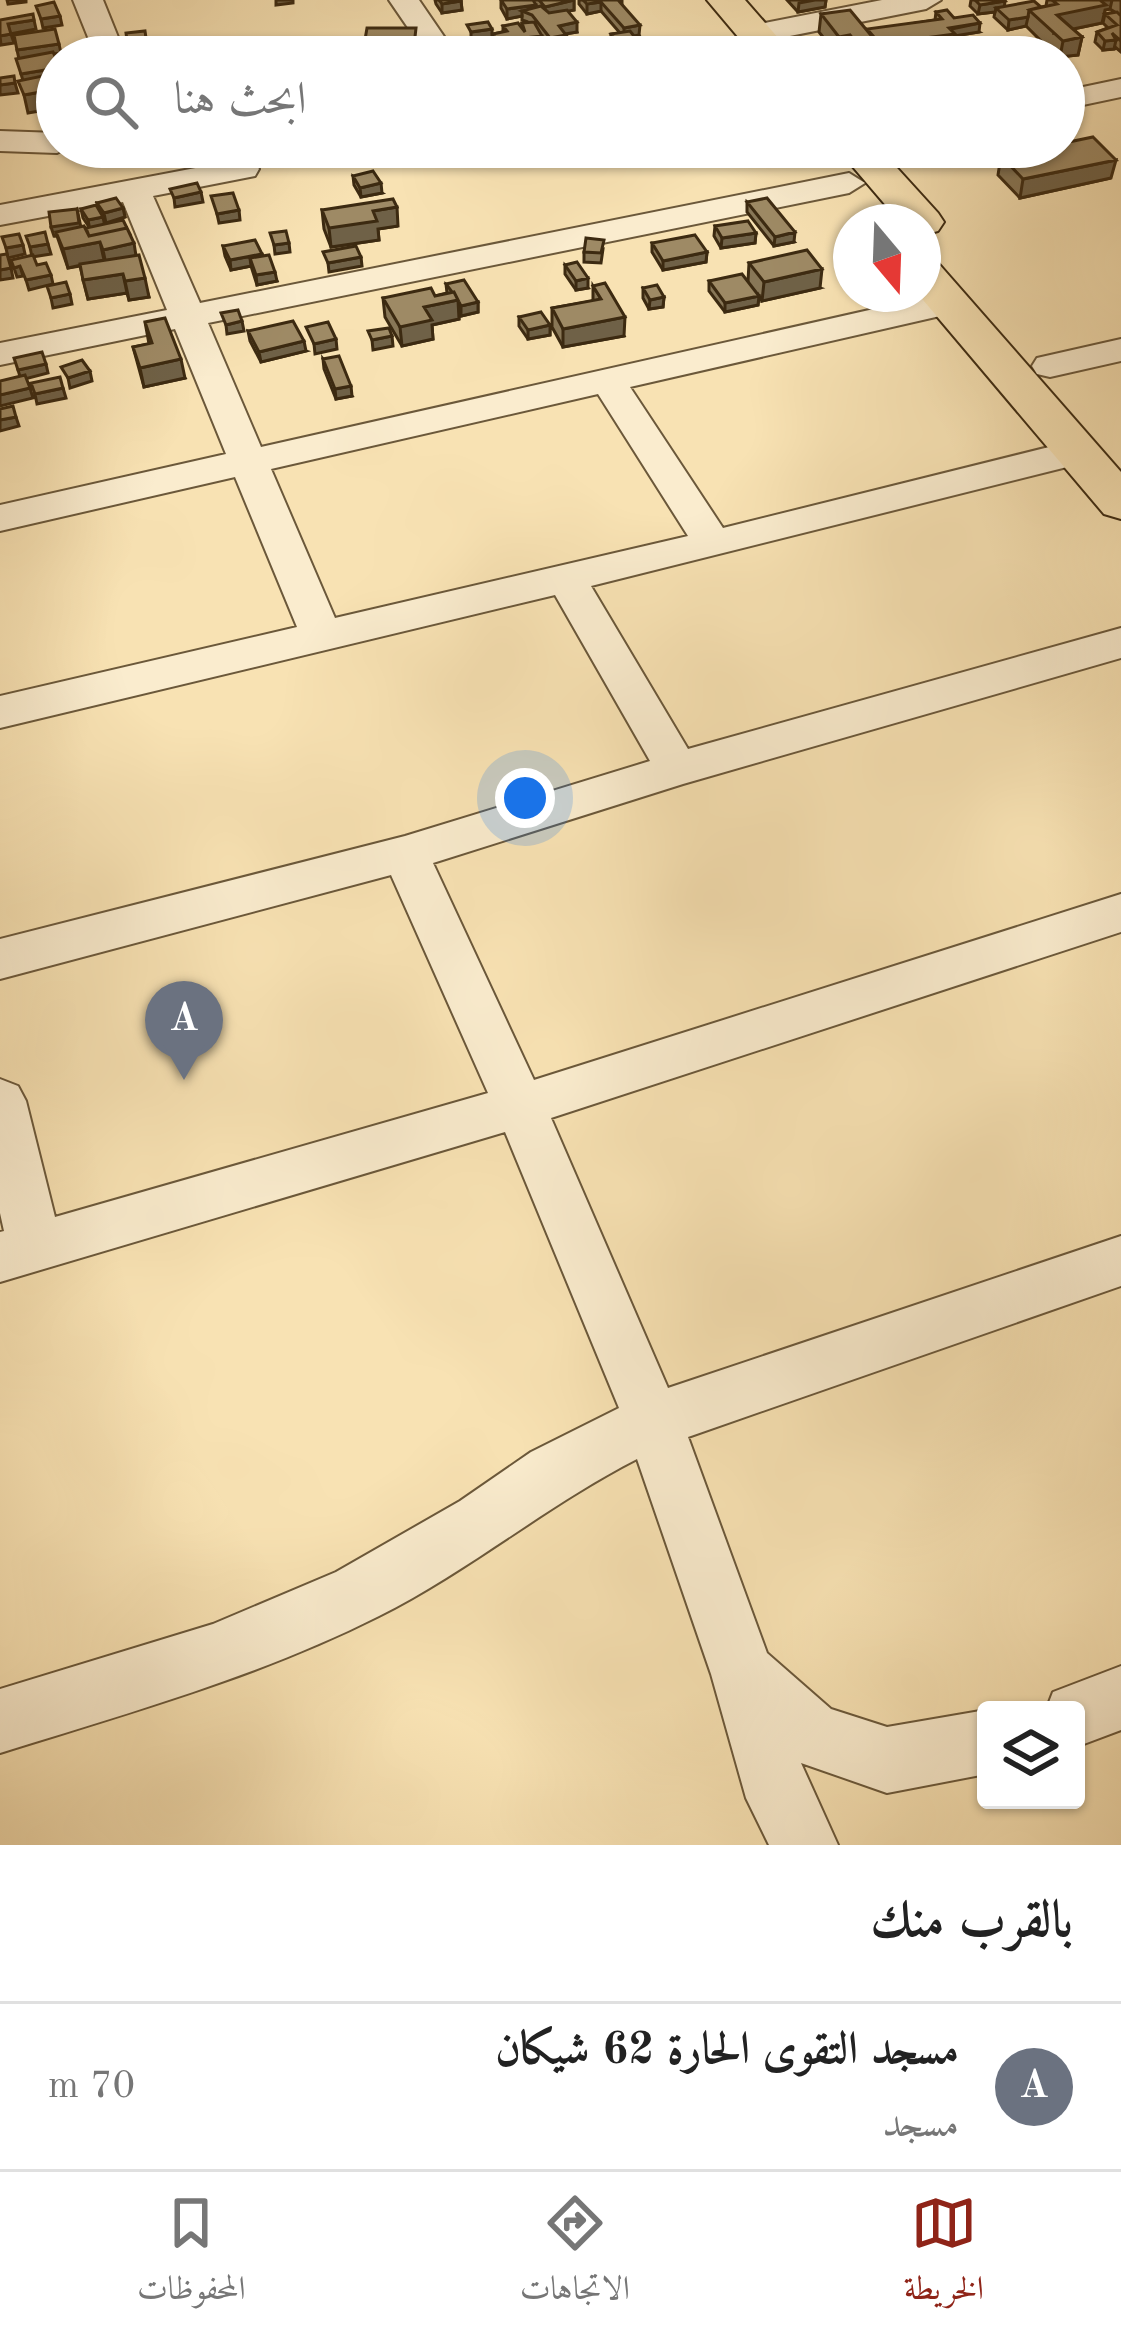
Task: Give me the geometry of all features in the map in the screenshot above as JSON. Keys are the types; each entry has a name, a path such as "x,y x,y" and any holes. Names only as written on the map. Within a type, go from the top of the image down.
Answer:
{"main road":[{"path":"690,0 739,36"},
{"path":"725,0 749,36"},
{"path":"854,168 873,204"},
{"path":"856,168 901,204"},
{"path":"941,242 1050,366 1099,450 1121,503"},
{"path":"941,292 1099,450"}],"street":[{"path":"404,0 428,36"},
{"path":"802,36 926,0"},
{"path":"94,1 105,36"},
{"path":"1085,96 1121,88"},
{"path":"0,141 36,142"},
{"path":"0,215 246,168"},
{"path":"0,354 839,168"},
{"path":"134,189 322,637"},
{"path":"0,518 608,381 849,312"},
{"path":"1050,366 1121,350"},
{"path":"608,381 713,544"},
{"path":"0,712 1099,450"},
{"path":"566,579 676,769"},
{"path":"0,959 405,854 676,769 1121,643"},
{"path":"405,854 520,1106 653,1421 743,1674 779,1798 805,1845"},
{"path":"0,1101 18,1251 520,1106 1121,913"},
{"path":"0,1721 214,1655 358,1594 482,1522 552,1472 653,1421 1121,1261"},
{"path":"743,1674 812,1735 886,1760 977,1744"},
{"path":"1085,1712 1121,1698"}],"building":[{"path":"501,0 533,0 536,5 507,9"},
{"path":"539,0 574,0 545,7"},
{"path":"583,0 618,0 640,25 624,28 601,2"},
{"path":"1052,0 1100,0 1106,5 1057,15 1081,36 1058,36 1029,10 1057,4"},
{"path":"1034,1 1041,7 1029,10 1028,17 1009,20 996,8"},
{"path":"54,2 60,16 41,19 36,6"},
{"path":"541,6 549,13 567,10 577,22 559,26 566,35 548,36 532,15 522,11"},
{"path":"850,10 872,36 838,36 821,14"},
{"path":"947,10 954,18 973,15 980,23 949,28 955,34 940,36 873,36 867,29 942,19 936,12"},
{"path":"1117,12 1121,41 1112,33 1116,40 1105,41 1097,32 1117,25 1105,14"},
{"path":"33,14 34,20 8,24 11,34 0,36 0,20"},
{"path":"488,22 492,29 471,32 467,25"},
{"path":"534,22 542,36 493,34 518,23 525,32 522,23"},
{"path":"367,28 416,28 415,36 366,36"},
{"path":"55,29 57,36 36,36 36,47 17,50 14,35"},
{"path":"36,55 36,72 21,74 16,59"},
{"path":"14,76 15,83 0,85 0,78"},
{"path":"36,77 36,93 24,95 18,81"},
{"path":"1093,137 1116,160 1085,166 1085,139"},
{"path":"1012,168 1077,168 1023,179"},
{"path":"373,171 381,183 360,188 353,176"},
{"path":"197,183 201,192 174,198 170,189"},
{"path":"233,193 239,210 217,214 211,196"},
{"path":"116,198 123,208 104,213 97,203"},
{"path":"767,198 795,232 775,237 747,202"},
{"path":"393,199 397,207 373,211 377,221 329,228 322,210"},
{"path":"96,205 103,217 88,220 81,209"},
{"path":"77,209 79,223 51,227 49,212"},
{"path":"123,220 127,228 89,236 86,228"},
{"path":"748,221 756,233 722,238 715,226"},
{"path":"84,226 89,236 127,228 134,243 103,250 100,242 63,249 56,232"},
{"path":"286,231 289,243 274,245 270,233"},
{"path":"45,232 48,244 30,247 26,236"},
{"path":"19,234 23,245 6,248 2,237"},
{"path":"695,235 707,252 663,261 652,243"},
{"path":"586,238 604,240 601,253 584,252"},
{"path":"255,240 262,254 230,260 223,246"},
{"path":"356,246 361,257 328,263 323,252"},
{"path":"807,250 822,269 764,282 749,263"},
{"path":"7,254 11,268 0,270 0,255"},
{"path":"33,255 37,265 46,263 51,275 26,280 20,266 14,268 11,260"},
{"path":"139,255 145,278 125,281 123,274 83,280 80,264"},
{"path":"269,255 275,272 256,275 250,258"},
{"path":"577,262 588,278 576,281 565,265"},
{"path":"742,274 759,296 725,303 709,281"},
{"path":"464,280 478,302 461,306 446,284"},
{"path":"66,282 70,294 51,298 47,286"},
{"path":"605,283 625,317 563,329 552,308 601,299 593,286"},
{"path":"657,285 664,297 650,300 643,288"},
{"path":"431,288 435,296 454,292 458,300 424,307 432,320 400,327 383,298"},
{"path":"238,310 242,321 226,325 221,313"},
{"path":"541,312 550,325 528,330 519,317"},
{"path":"165,318 181,359 140,368 133,347 152,343 145,322"},
{"path":"293,321 304,341 259,352 248,331"},
{"path":"328,322 336,339 314,344 306,327"},
{"path":"389,328 392,336 372,340 368,331"},
{"path":"42,352 46,364 18,370 14,358"},
{"path":"339,356 351,386 335,389 323,359"},
{"path":"82,360 90,371 68,378 61,367"},
{"path":"25,375 30,388 0,395 0,381"},
{"path":"60,377 63,388 35,394 31,383"},
{"path":"13,406 16,417 0,420 0,409"}],"place":[{"name":"مسجد التقوى الحارة 62 شيكان","path":"184,1080"}]}
